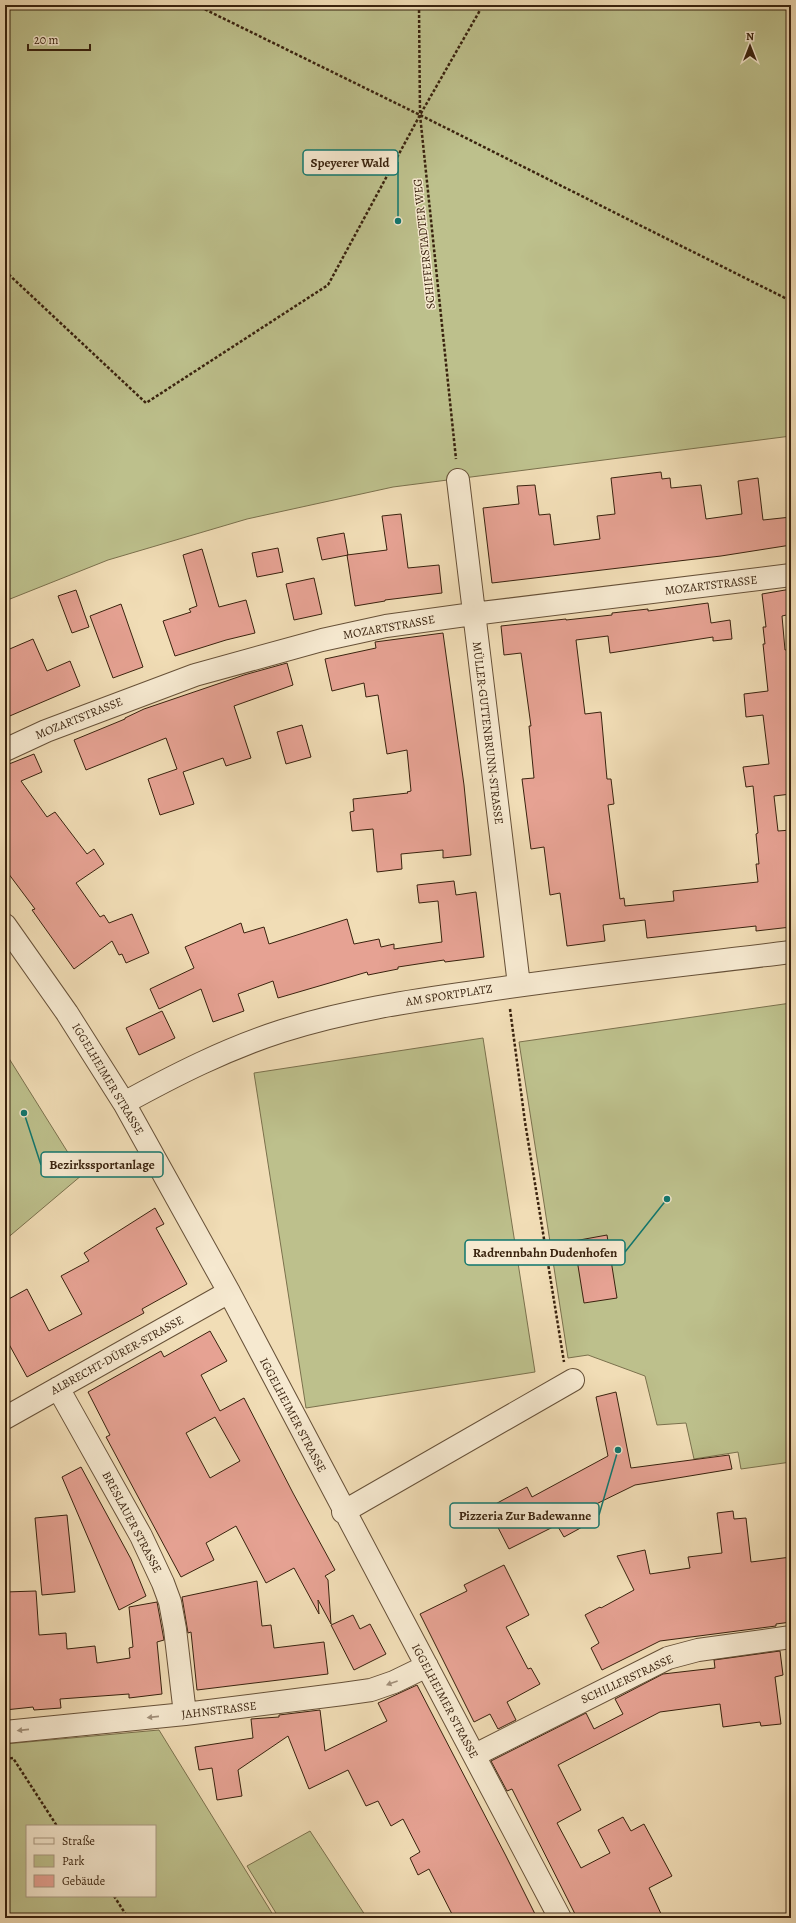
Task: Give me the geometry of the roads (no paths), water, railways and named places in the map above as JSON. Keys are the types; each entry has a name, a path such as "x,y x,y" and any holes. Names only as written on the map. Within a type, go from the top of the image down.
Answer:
{"street":[{"name":"MÜLLER-GUTTENBRUNN-STRASSE","path":"458,480 513,986"},
{"name":"MOZARTSTRASSE","path":"5,750 46,731 195,675 322,640 386,626 791,575"},
{"name":"IGGELHEIMER STRASSE","path":"5,925 67,1013 124,1103 229,1292 343,1512 427,1666 560,1918"},
{"name":"AM SPORTPLATZ","path":"124,1103 181,1072 232,1049 282,1031 332,1016 389,1004 513,986 791,952"},
{"name":"ALBRECHT-DÜRER-STRASSE","path":"5,1418 229,1292"},
{"path":"343,1512 573,1380"},
{"name":"BRESLAUER STRASSE","path":"58,1388 141,1536 155,1563 163,1583 170,1602 175,1629 185,1714"},
{"name":"SCHILLERSTRASSE","path":"474,1756 668,1658 698,1650 791,1637"},
{"name":"JAHNSTRASSE","path":"5,1732 185,1714 371,1690 394,1682 427,1666"}],"place":[{"name":"Speyerer Wald","path":"398,221"},
{"name":"Bezirkssportanlage","path":"24,1113"},
{"name":"Radrennbahn Dudenhofen","path":"667,1199"},
{"name":"Pizzeria Zur Badewanne","path":"618,1450"}]}
